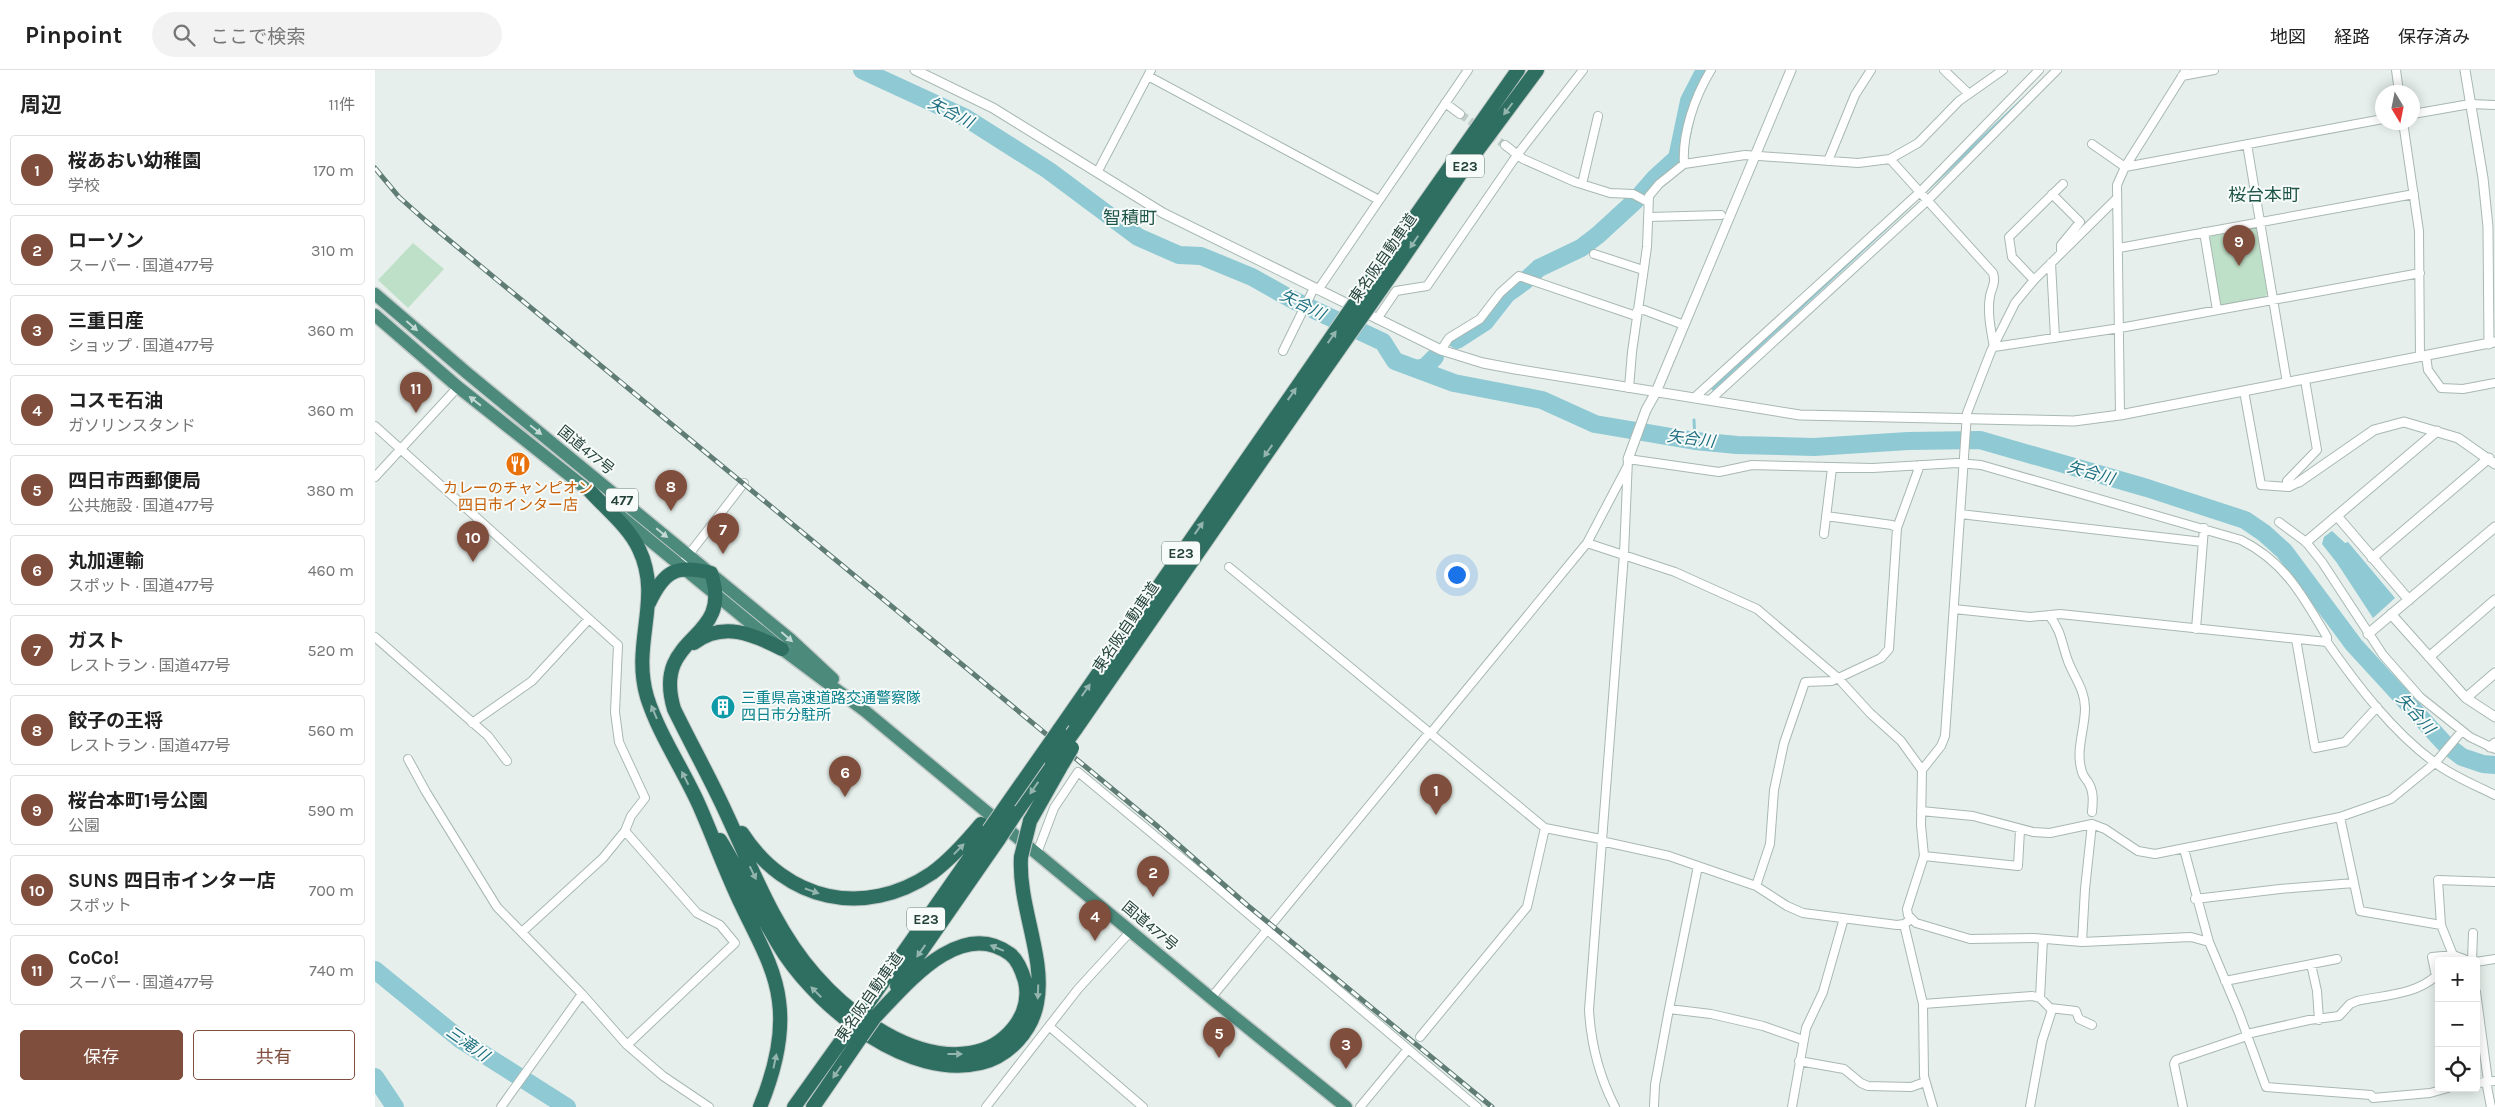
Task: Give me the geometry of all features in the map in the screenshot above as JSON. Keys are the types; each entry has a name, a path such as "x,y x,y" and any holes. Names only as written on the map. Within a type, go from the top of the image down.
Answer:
{"highway":[{"name":"東名阪自動車道","path":"813,1107 861,1037 869,1013 985,827 1077,732 1310,380 1386,258 1518,70"},
{"name":"東名阪自動車道","path":"795,1107 849,1030 869,1013 999,839 1051,761 1059,730 1310,380 1398,265 1465,167 1537,70"},
{"name":"国道477号","path":"375,294 467,373 790,639 865,711"},
{"name":"国道477号","path":"375,315 458,387 591,491 782,649 865,711 1211,998 1346,1107"},
{"path":"591,491 639,547 647,571 649,603 642,642 643,680 656,717 699,805 728,877 765,956 776,986 779,1000 780,1035 774,1068 760,1107"},
{"path":"649,603 666,576 677,570 683,568 711,574 717,597 716,605 708,622 684,647 671,667 669,688 674,709 771,910 792,944 815,974 838,998 882,1030 911,1045 935,1052 955,1055 983,1051 1004,1039 1019,1020 1026,996 1023,975 1012,956 1002,949 979,943 957,947 945,953 869,1013"},
{"path":"671,667 696,641 717,631 749,633 782,649"},
{"path":"699,805 739,871 785,955 812,988 855,1025 884,1043 914,1057 944,1065 973,1065 999,1056 1020,1038 1033,1016 1037,1003 1038,973 1022,896 1021,857 1051,761"},
{"path":"718,797 752,848 772,870 798,886 826,896 841,898 873,897 903,889 945,863 985,827"}],"street":[{"path":"915,70 993,108 1163,213 1314,291 1441,350 1483,363 1800,415 1966,423 2074,421 2121,415 2492,343 2491,226 2465,70"},
{"path":"1283,351 1314,291 1468,70"},
{"path":"1377,319 1395,291 1427,286 1517,156 1583,70"},
{"path":"1684,164 1683,152 1691,116 1711,70"},
{"path":"1211,998 1265,930 1304,887 1587,543 1628,462 1646,410 1656,392 1791,70"},
{"path":"1829,161 1855,95 1871,70"},
{"path":"1944,70 1969,94"},
{"path":"1645,201 1659,184 1684,164 1755,155 1867,163 1890,159 1917,143 1950,109 2003,70"},
{"path":"1694,398 1923,196 2039,70"},
{"path":"1710,400 2057,70"},
{"path":"2121,415 2117,185 2125,167 2184,73 2214,70"},
{"path":"2396,70 2398,85"},
{"path":"1097,171 1150,73 1379,200"},
{"path":"1445,104 1460,114"},
{"path":"2420,113 2470,104 2495,105"},
{"path":"1582,184 1598,116"},
{"path":"2091,144 2125,167 2375,120"},
{"path":"2404,130 2419,231 2423,356 2428,370 2441,388 2463,389 2495,384"},
{"path":"2247,144 2287,383"},
{"path":"1505,145 1517,156 1582,184 1609,192 1634,195 1645,201 1649,217 1647,247 1637,313 1629,388"},
{"path":"1890,159 1993,273 1995,281 1990,294 1989,320 1994,347"},
{"path":"2034,280 2012,257 2009,237 2063,184"},
{"path":"2051,194 2080,222 2061,245 2061,253"},
{"path":"2119,248 2414,194"},
{"path":"1933,1107 1925,1082 1923,1004 1907,922 1907,909 1924,856 1921,811 1922,770 1941,746 1945,736 1966,423 1970,404 2015,303 2034,280 2117,198"},
{"path":"1649,217 1721,215"},
{"path":"2204,232 2217,310"},
{"path":"1594,254 1643,270"},
{"path":"2051,263 2055,338"},
{"path":"1994,347 2120,328 2420,273"},
{"path":"1441,350 1445,341 1473,325 1519,276 1637,313 1644,310 1684,326"},
{"path":"2289,487 2287,481 2317,450 2305,380"},
{"path":"375,477 458,387"},
{"path":"2244,391 2261,485 2289,487 2383,426 2403,422 2437,430 2464,441 2492,461 2372,558"},
{"path":"375,426 618,645 615,712 619,742 645,798 631,816 625,831 603,858 522,932"},
{"path":"2306,542 2437,430"},
{"path":"1628,462 1719,472 1753,465 1873,468 1964,462 2035,479 2241,540 2261,550 2278,564 2307,603 2327,637 2327,642 2345,668 2377,707 2437,761 2493,793"},
{"path":"1615,1107 1596,1062 1589,1010 1624,554 1628,462"},
{"path":"1756,886 1770,844 1773,797 1784,743 1805,682 1832,682 1881,658 1887,652 1897,528 1920,465"},
{"path":"1824,534 1832,468"},
{"path":"683,568 688,555 744,483"},
{"path":"1960,514 2203,542"},
{"path":"1826,516 1892,525 1897,528"},
{"path":"2337,516 2409,600"},
{"path":"2279,522 2306,542 2334,579 2383,655 2420,696 2461,732 2493,746"},
{"path":"2368,634 2495,527"},
{"path":"2196,629 2204,528"},
{"path":"1587,543 1675,572 1757,609 1839,678 1870,713 1901,741 1922,770"},
{"path":"1229,567 1545,828 1662,855 1698,866 1756,886 1795,911 1844,918 1907,922 1970,938 2043,939 2082,942 2191,938 2209,942"},
{"path":"2429,657 2495,600"},
{"path":"1954,609 2030,617 2059,614 2327,642"},
{"path":"2391,614 2465,698 2495,717"},
{"path":"2049,615 2061,633 2068,660 2084,697 2085,714 2079,747 2082,774 2089,783 2093,794 2092,812"},
{"path":"472,722 532,681 589,619"},
{"path":"375,637 488,736 507,761"},
{"path":"2296,639 2315,748 2345,742 2377,707"},
{"path":"2465,698 2495,673"},
{"path":"1921,811 1973,816 2020,830 2050,832 2092,824 2105,829 2143,853 2155,854 2340,816 2391,800 2437,761 2461,732"},
{"path":"408,759 426,792 497,907 582,994 627,1045 663,1076 709,1107"},
{"path":"1037,853 1054,808 1077,772 1477,1107"},
{"path":"2340,816 2359,911 2441,925"},
{"path":"2082,942 2092,824"},
{"path":"1421,1037 1527,907 1545,828"},
{"path":"1924,856 2018,866 2020,830"},
{"path":"625,831 697,913 720,925 735,942 627,1045"},
{"path":"2184,849 2195,899 2209,942 2266,1087 2371,1094 2374,1107"},
{"path":"1654,1107 1655,1085 1698,866"},
{"path":"2453,955 2441,925 2438,880 2495,882"},
{"path":"2195,899 2280,888 2354,883"},
{"path":"1792,1107 1803,1040 1812,1012 1823,992 1844,918"},
{"path":"986,1107 1078,989 1131,931"},
{"path":"2471,957 2473,933"},
{"path":"2040,998 2043,939"},
{"path":"2183,1107 2174,1064 2176,1060 2247,1035 2309,1020 2339,1016 2350,1004 2357,1001 2421,987 2436,976 2432,957 2453,955 2459,957"},
{"path":"2225,981 2337,959"},
{"path":"2480,961 2495,959"},
{"path":"2311,964 2317,991 2319,1020"},
{"path":"501,1107 582,994"},
{"path":"1923,1004 2032,996 2040,998 2052,1010 2042,1041 2030,1107"},
{"path":"2478,1002 2490,1081 2491,1107"},
{"path":"2050,1008 2076,1011 2079,1019 2092,1025"},
{"path":"1669,1009 1711,1014 1763,1026 1803,1040"},
{"path":"1050,1027 1143,1107"},
{"path":"1360,1107 1408,1049"},
{"path":"1799,1061 1844,1069 1861,1083 1868,1086 1911,1087 1925,1082"},
{"path":"2373,1098 2435,1092"}],"green space":[{"path":"2255,227 2258,230 2268,293 2265,297 2223,305 2219,303 2209,240 2211,235"},
{"path":"413,243 444,269 408,308 378,280"}],"water":[{"path":"2332,531 2345,543 2348,542 2395,598 2373,618 2337,563 2322,544 2324,537"}],"waterway":[{"name":"矢合川","path":"862,70 966,118 1048,170 1138,237 1179,255 1201,256 1252,277 1293,300 1383,342 1395,361 1454,383 1542,400 1595,424 1695,441 1737,445 1814,447 1908,441 1980,440 2147,488 2245,520 2264,533 2284,551 2354,645 2444,743 2462,757 2483,764 2495,765"},
{"path":"1457,340 1485,322 1507,294 1539,268 1581,248 1598,235 1677,158 1689,101 1705,70"},
{"path":"1927,190 2022,100"},
{"path":"1713,389 1910,206"},
{"path":"1416,369 1425,367 1435,357"},
{"path":"1694,420 1695,441"},
{"name":"三滝川","path":"375,970 461,1040 567,1107"},
{"path":"375,1077 395,1107"}],"tunnel":[{"path":"1460,114 1505,145"}],"railway":[{"path":"375,168 399,197 426,221 1156,825 1247,905 1492,1107"}],"place":[{"name":"桜台本町1号公園","path":"2239,266"},
{"name":"CoCo!","path":"416,413"},
{"name":"カレーのチャンピオン 四日市インター店","path":"518,464"},
{"name":"餃子の王将","path":"671,511"},
{"name":"ガスト","path":"723,554"},
{"name":"SUNS 四日市インター店","path":"473,562"},
{"name":"三重県高速道路交通警察隊 四日市分駐所","path":"723,707"},
{"name":"丸加運輸","path":"845,797"},
{"name":"桜あおい幼稚園","path":"1436,815"},
{"name":"ローソン","path":"1153,897"},
{"name":"コスモ石油","path":"1095,941"},
{"name":"四日市西郵便局","path":"1219,1058"},
{"name":"三重日産","path":"1346,1069"}],"district":[{"name":"桜台本町","path":"2264,195"},
{"name":"智積町","path":"1130,218"}]}
